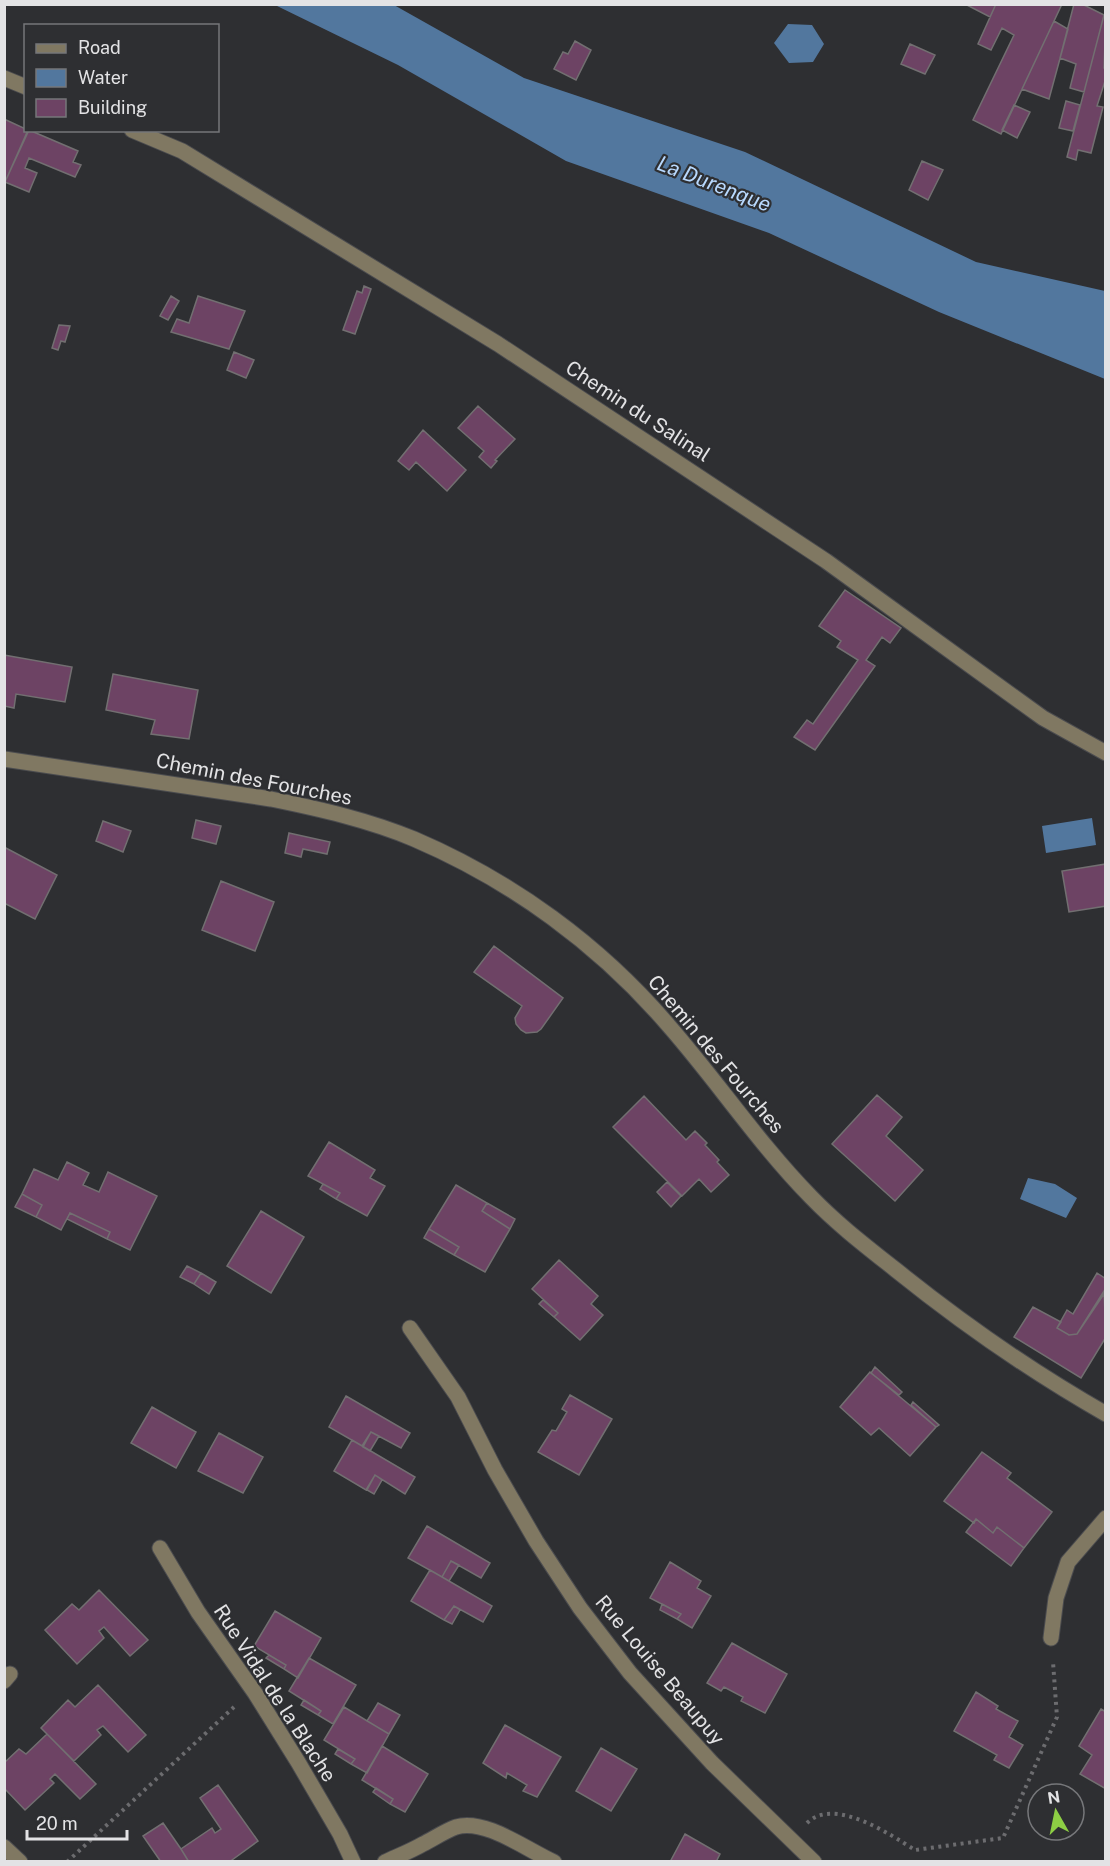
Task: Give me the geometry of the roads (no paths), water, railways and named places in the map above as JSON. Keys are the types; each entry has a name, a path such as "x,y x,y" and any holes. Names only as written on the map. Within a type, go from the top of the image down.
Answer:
{"street":[{"path":"4,78 24,86"},
{"name":"Chemin du Salinal","path":"137,132 182,151 498,344 826,561 1043,718 1106,753"},
{"name":"Chemin des Fourches","path":"4,759 271,799 315,808 412,838 461,861 502,885 565,927 595,951 645,999 695,1056 780,1165 846,1230 998,1347 1106,1414"},
{"name":"Rue Louise Beaupuy","path":"410,1328 458,1397 495,1470 536,1541 580,1608 630,1673 712,1763 814,1862"},
{"path":"1051,1638 1056,1598 1068,1562 1106,1518"},
{"name":"Rue Vidal de la Blache","path":"160,1548 198,1612 255,1694 319,1797 353,1862"},
{"path":"385,1862 455,1827 470,1825 498,1832 554,1862"},
{"path":"4,1847 20,1862"}],"water":[{"name":"La Durenque","path":"275,5 394,5 524,78 745,152 976,262 1105,291 1105,379 939,312 769,233 566,161 398,65"},
{"path":"788,24 812,25 824,44 813,62 789,63 774,43"},
{"path":"1092,818 1096,845 1046,853 1042,826"},
{"path":"1028,1178 1055,1184 1077,1198 1066,1218 1020,1199"}]}
